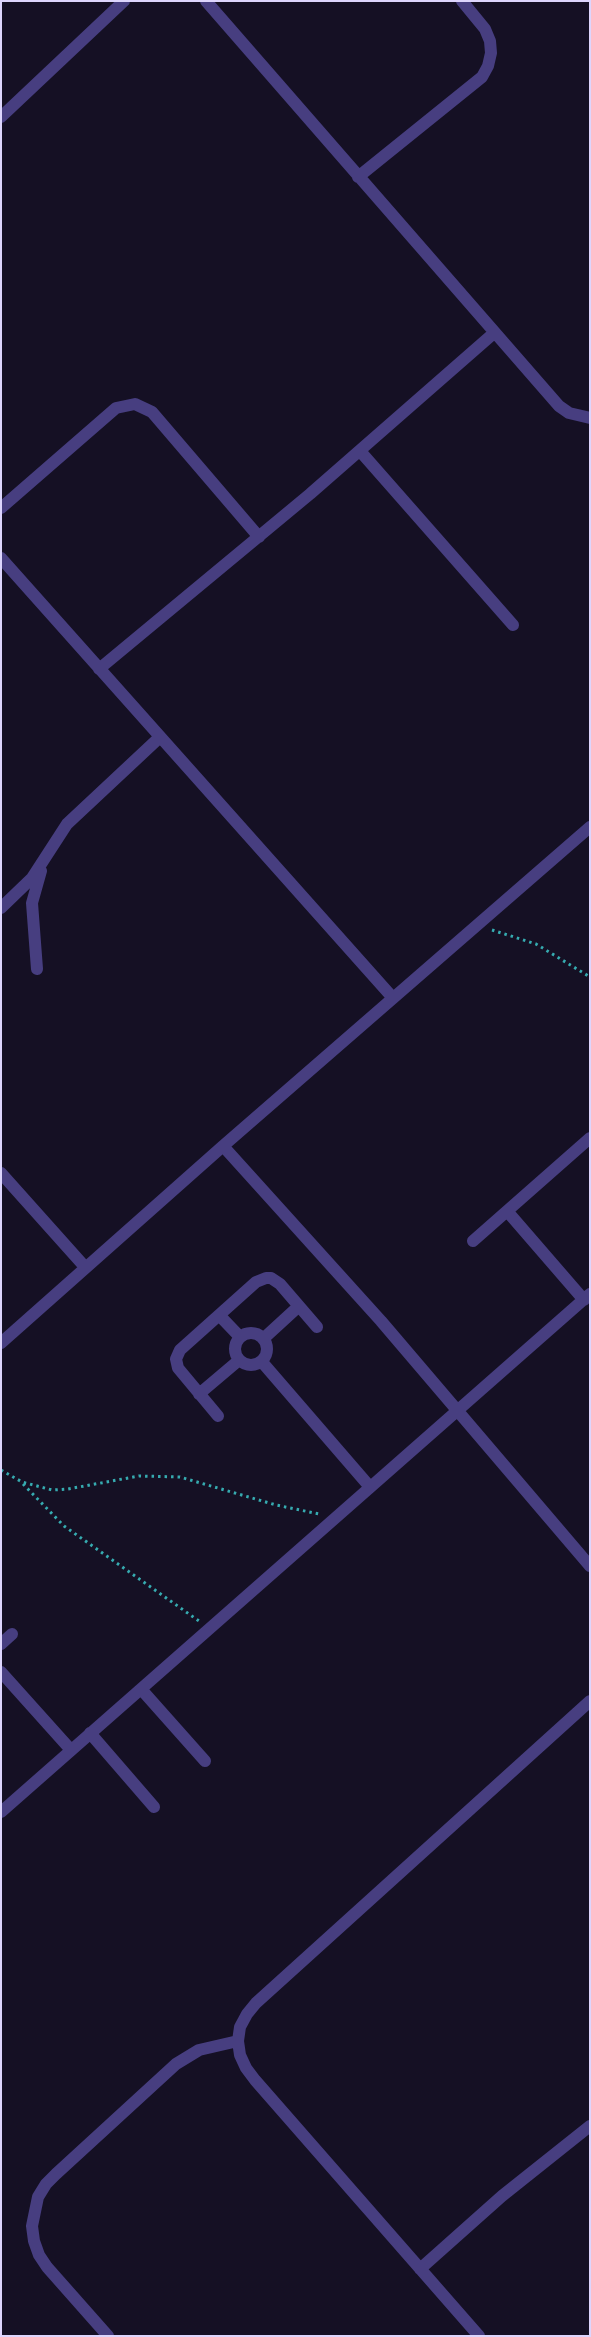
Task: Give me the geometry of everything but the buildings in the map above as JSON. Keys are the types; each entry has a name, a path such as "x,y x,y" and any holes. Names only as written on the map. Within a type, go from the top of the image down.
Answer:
{"street":[{"path":"1,118 124,1"},
{"path":"206,1 559,406 569,413 590,418"},
{"path":"358,177 482,77 488,66 491,53 490,41 485,29 462,1"},
{"path":"99,669 259,538 494,333"},
{"path":"1,508 116,408 135,404 152,412 259,538"},
{"path":"360,451 513,625"},
{"path":"1,558 393,998"},
{"path":"1,908 32,878 56,837 73,817 160,736"},
{"path":"1,1342 590,827"},
{"path":"37,969 32,903 47,852"},
{"path":"473,1241 590,1138"},
{"path":"223,1146 458,1410 590,1566"},
{"path":"1,1173 85,1268"},
{"path":"1,1812 587,1297 507,1211"},
{"path":"218,1416 178,1368 176,1359 180,1350 256,1282 266,1278 276,1280 317,1327"},
{"path":"263,1338 299,1306"},
{"path":"219,1315 240,1337"},
{"path":"254,1333 263,1338 267,1348 262,1362 252,1366 238,1360 234,1346 240,1337 254,1333"},
{"path":"200,1394 238,1360"},
{"path":"262,1362 370,1487"},
{"path":"1,1644 12,1634"},
{"path":"1,1672 71,1750"},
{"path":"141,1689 204,1761"},
{"path":"478,2336 254,2080 240,2055 238,2041 240,2027 247,2014 256,2004 590,1701"},
{"path":"90,1733 154,1807"},
{"path":"108,2336 47,2267 39,2254 34,2241 32,2226 33,2211 38,2197 56,2174 176,2064 199,2050 225,2042 238,2041"},
{"path":"420,2269 502,2196 590,2126"}],"path":[{"path":"474,928 506,932 536,944 590,977"},
{"path":"1,1470 22,1482 45,1488 68,1490 139,1476 180,1478 276,1505 337,1517"},
{"path":"22,1482 64,1526 210,1628"}]}
